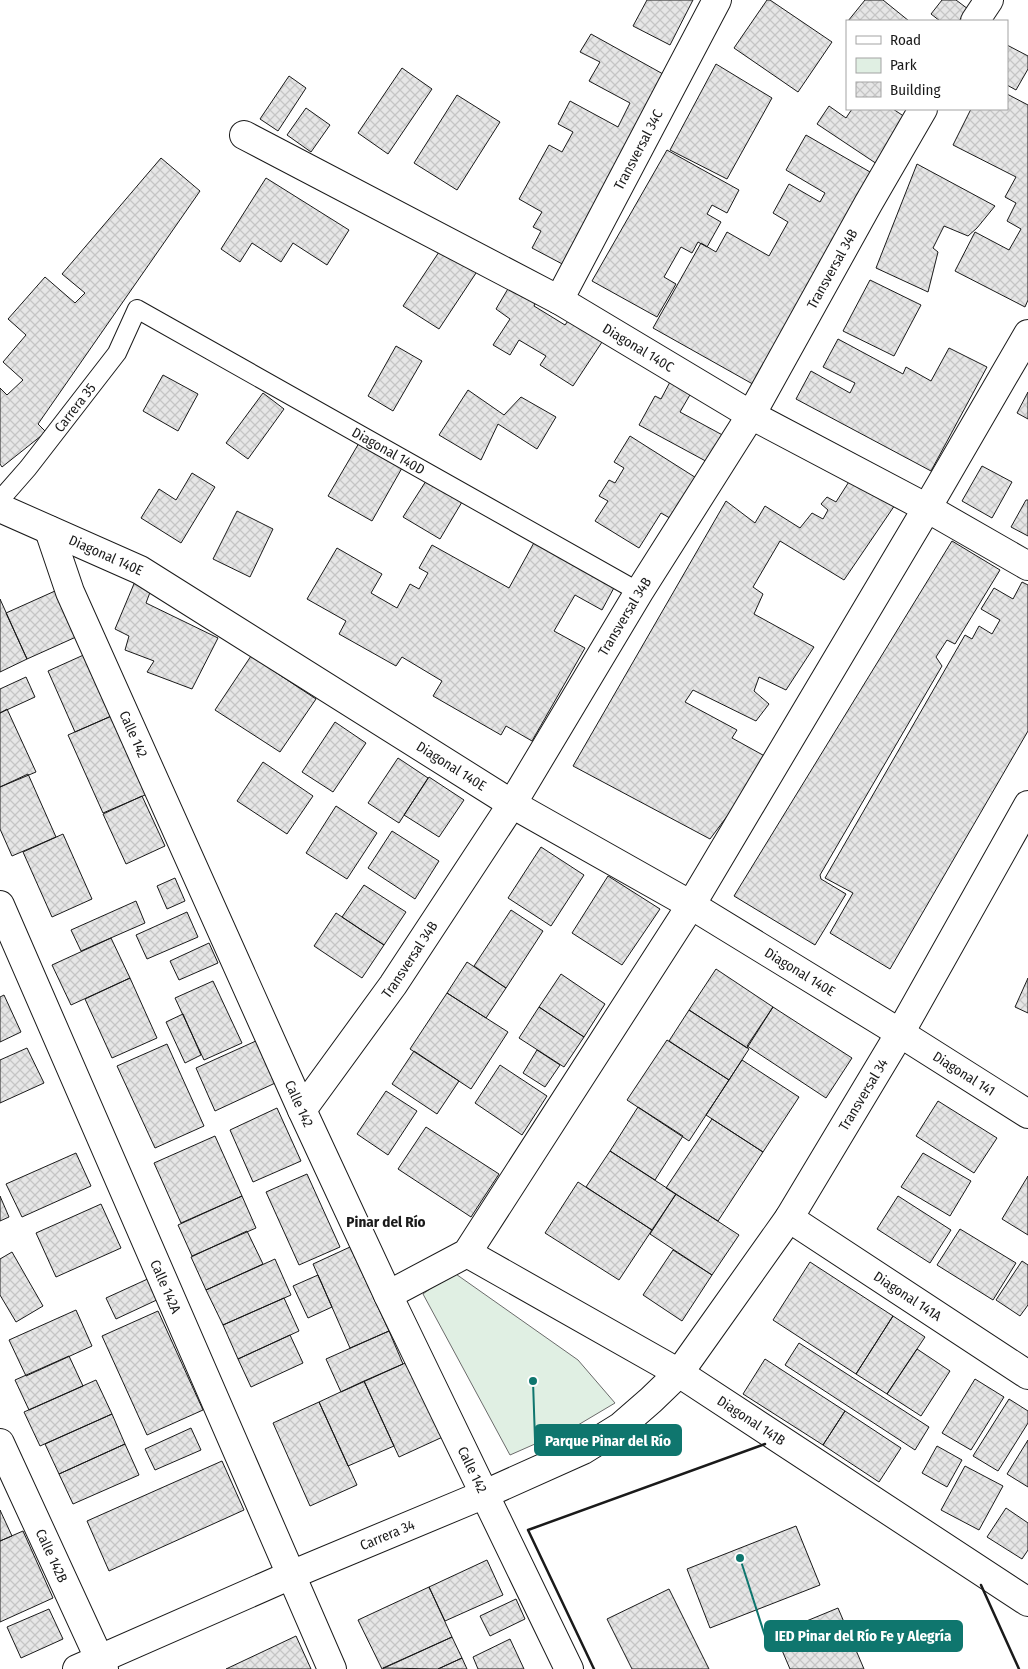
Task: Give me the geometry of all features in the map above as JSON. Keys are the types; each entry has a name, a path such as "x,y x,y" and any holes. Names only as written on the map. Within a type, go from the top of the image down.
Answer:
{"street":[{"name":"Transversal 34C","path":"560,300 717,0"},
{"path":"976,20 988,0"},
{"name":"Transversal 34B","path":"302,1110 393,985 512,804 639,592 751,415 863,212 922,110"},
{"name":"Diagonal 140C","path":"244,135 560,300 751,415 926,508 1028,566"},
{"path":"388,1295 466,1254 691,905 1028,334"},
{"name":"Diagonal 140E","path":"0,508 140,570 512,804 691,905 900,1033"},
{"name":"Calle 142","path":"49,530 70,592 302,1110 388,1295 569,1669"},
{"name":"Transversal 34","path":"680,1373 789,1218 900,1033 1028,805"},
{"name":"Calle 142A","path":"0,905 332,1669"},
{"name":"Diagonal 141","path":"900,1033 1028,1114"},
{"name":"Diagonal 141A","path":"789,1218 1028,1375"},
{"name":"Diagonal 141B","path":"466,1254 680,1373 1028,1602"},
{"name":"Carrera 34","path":"93,1666 291,1575 485,1494 584,1450 620,1427 680,1373"},
{"name":"Calle 142B","path":"0,1443 93,1666"}],"lane":[{"name":"Carrera 35","path":"0,500 28,468 117,353 138,309"},
{"name":"Diagonal 140D","path":"138,309 639,592"}],"green space":[{"path":"453,1272 578,1360 615,1403 578,1425 510,1455 423,1294"}],"building":[{"path":"647,0 693,0 670,45 633,26"},
{"path":"767,0 770,0 832,42 798,92 734,48"},
{"path":"865,0 883,0 908,20 849,20"},
{"path":"942,0 956,0 968,9 960,20 939,20 931,14"},
{"path":"591,34 672,79 568,267 532,248 541,231 533,227 542,212 519,199 549,145 562,152 573,132 558,124 570,101 618,127 630,103 589,81 600,62 580,52"},
{"path":"1008,46 1028,56 1028,69 1016,90 1008,86"},
{"path":"716,64 772,98 727,179 670,150"},
{"path":"402,68 432,89 388,154 358,133"},
{"path":"289,76 306,88 278,131 260,119"},
{"path":"457,95 500,122 457,190 414,163"},
{"path":"1008,95 1028,105 1028,300 1025,307 955,271 975,232 1009,250 1021,229 1007,221 1016,203 1005,197 1016,177 953,145 970,110 1008,110"},
{"path":"829,106 846,118 851,110 894,110 908,119 877,164 817,124"},
{"path":"306,108 330,125 311,152 287,135"},
{"path":"806,135 877,176 758,387 653,328 701,243 716,252 727,232 769,256 788,222 773,213 789,184 820,202 825,193 786,170"},
{"path":"667,150 739,190 727,213 712,205 707,214 721,222 707,247 698,242 692,253 681,247 664,277 676,284 657,317 592,281"},
{"path":"161,158 200,191 38,424 46,432 2,467 0,464 0,388 7,395 23,380 3,362 26,335 8,319 45,277 75,303 85,293 62,274"},
{"path":"917,164 995,206 968,236 944,226 933,248 938,252 928,292 876,268"},
{"path":"266,178 349,230 327,265 293,243 281,262 252,243 240,262 221,249"},
{"path":"443,246 478,270 439,329 403,306"},
{"path":"870,280 921,305 894,356 843,331"},
{"path":"512,282 538,298 534,306 565,325 573,314 606,336 573,386 540,365 546,356 519,340 510,355 493,345 510,319 496,309"},
{"path":"838,339 903,374 906,367 931,381 949,348 987,367 931,471 796,399 811,371 850,393 855,383 823,367"},
{"path":"396,346 422,361 393,411 368,396"},
{"path":"163,375 198,394 178,431 143,411"},
{"path":"670,382 691,393 680,412 728,438 713,465 639,425 655,396 661,399"},
{"path":"468,390 504,415 521,397 556,417 537,449 498,424 481,460 439,435"},
{"path":"1028,392 1028,419 1017,413"},
{"path":"263,393 284,409 248,459 226,443"},
{"path":"630,436 701,481 675,521 661,513 639,548 595,521 608,501 599,496 609,480 615,483 624,468 614,462"},
{"path":"359,443 402,468 372,521 328,496"},
{"path":"982,466 1012,482 992,518 962,501"},
{"path":"192,473 215,487 181,543 141,518 159,489 176,500"},
{"path":"852,477 897,502 844,580 780,541 753,587 763,594 754,614 814,647 786,690 759,677 754,691 769,704 756,721 693,690 685,702 737,730 732,738 770,759 710,839 573,766 726,501 755,523 765,506 800,528 812,513 823,519 828,510 821,504 827,497 836,502"},
{"path":"426,481 462,502 440,539 403,517"},
{"path":"1026,500 1028,500 1028,536 1011,527"},
{"path":"237,511 273,529 250,577 213,559"},
{"path":"536,539 616,584 602,610 575,595 554,631 585,648 532,741 506,726 501,735 433,696 442,681 402,657 396,666 339,634 346,621 307,599 337,548 382,574 371,593 397,608 410,584 419,589 428,573 419,568 432,545 509,588"},
{"path":"952,541 1000,570 955,644 947,640 936,657 942,666 820,875 821,879 846,894 815,945 734,896"},
{"path":"136,579 152,587 146,603 218,638 192,689 147,672 154,661 125,650 129,636 115,629"},
{"path":"1022,582 1028,585 1028,731 890,969 830,933 853,893 825,878 965,635 972,639 979,626 992,634 1000,620 981,609 994,588 1013,599"},
{"path":"55,591 76,637 27,659 6,613"},
{"path":"0,599 27,659 0,672"},
{"path":"88,653 116,714 75,732 48,671"},
{"path":"251,656 316,699 280,752 215,710"},
{"path":"26,677 35,697 0,713 0,689"},
{"path":"7,709 36,772 0,787 0,713"},
{"path":"116,714 152,792 103,813 68,735"},
{"path":"335,722 366,743 333,792 302,772"},
{"path":"398,758 428,778 399,823 368,803"},
{"path":"263,762 313,796 287,834 237,801"},
{"path":"28,774 56,837 12,856 0,829 0,787"},
{"path":"429,777 464,800 439,837 404,815"},
{"path":"142,796 165,846 126,864 103,814"},
{"path":"336,806 377,833 347,879 306,853"},
{"path":"392,831 439,861 415,899 368,868"},
{"path":"63,834 92,899 52,917 23,852"},
{"path":"541,847 584,875 551,926 508,898"},
{"path":"608,876 660,909 622,965 572,933"},
{"path":"175,878 185,901 167,909 157,886"},
{"path":"364,885 406,912 384,945 342,917"},
{"path":"136,901 145,923 81,951 71,930"},
{"path":"511,910 543,931 506,988 474,966"},
{"path":"187,912 198,937 147,959 136,935"},
{"path":"336,913 384,945 362,978 314,946"},
{"path":"111,938 130,978 71,1005 52,965"},
{"path":"209,943 218,963 179,980 170,961"},
{"path":"467,962 506,988 486,1018 447,993"},
{"path":"716,969 773,1007 747,1048 689,1010"},
{"path":"561,974 605,1004 584,1037 539,1007"},
{"path":"130,978 157,1038 112,1058 85,999"},
{"path":"1028,978 1028,1013 1015,1007"},
{"path":"213,981 242,1043 204,1060 175,998"},
{"path":"447,993 508,1032 471,1089 410,1049"},
{"path":"4,995 21,1032 0,1042 0,997"},
{"path":"539,1007 584,1037 564,1067 519,1038"},
{"path":"773,1007 852,1058 826,1098 747,1046"},
{"path":"689,1010 749,1049 729,1080 669,1041"},
{"path":"183,1014 201,1055 185,1063 166,1022"},
{"path":"267,1036 286,1078 215,1111 196,1068"},
{"path":"667,1040 729,1080 689,1141 627,1100"},
{"path":"167,1044 204,1126 155,1148 117,1066"},
{"path":"27,1048 44,1083 0,1103 0,1060"},
{"path":"537,1050 560,1065 545,1087 523,1073"},
{"path":"414,1051 459,1081 437,1114 392,1084"},
{"path":"742,1060 799,1097 763,1152 706,1115"},
{"path":"500,1065 547,1096 522,1135 475,1103"},
{"path":"386,1091 417,1111 388,1155 357,1134"},
{"path":"938,1101 997,1138 974,1173 916,1136"},
{"path":"638,1107 683,1136 655,1180 610,1151"},
{"path":"277,1108 301,1161 253,1182 230,1130"},
{"path":"712,1119 763,1152 718,1221 666,1188"},
{"path":"426,1127 499,1174 471,1217 398,1169"},
{"path":"215,1136 242,1196 181,1223 154,1163"},
{"path":"610,1151 676,1194 652,1230 586,1187"},
{"path":"76,1153 91,1186 22,1217 6,1184"},
{"path":"923,1153 971,1181 950,1216 901,1187"},
{"path":"307,1174 340,1247 299,1265 266,1192"},
{"path":"1028,1176 1028,1235 1002,1219"},
{"path":"578,1182 652,1230 619,1280 545,1233"},
{"path":"676,1194 739,1235 712,1275 650,1234"},
{"path":"0,1196 9,1217 0,1221"},
{"path":"242,1196 256,1228 192,1256 178,1225"},
{"path":"898,1196 951,1230 930,1263 877,1229"},
{"path":"101,1204 121,1248 56,1277 36,1233"},
{"path":"960,1229 1016,1263 993,1300 937,1265"},
{"path":"247,1231 263,1264 206,1290 191,1257"},
{"path":"350,1247 389,1331 350,1348 313,1264"},
{"path":"673,1250 712,1275 682,1321 643,1295"},
{"path":"12,1252 43,1306 16,1322 0,1295 0,1259"},
{"path":"275,1259 291,1295 223,1325 206,1290"},
{"path":"1022,1261 1028,1265 1028,1305 1020,1316 996,1300"},
{"path":"810,1262 893,1316 856,1374 773,1320"},
{"path":"318,1275 332,1307 308,1318 293,1286"},
{"path":"152,1277 161,1298 116,1319 106,1298"},
{"path":"284,1298 299,1331 238,1359 223,1325"},
{"path":"76,1310 92,1346 26,1376 9,1340"},
{"path":"158,1311 203,1410 147,1435 102,1336"},
{"path":"893,1316 925,1337 887,1394 856,1374"},
{"path":"389,1331 403,1364 341,1392 326,1359"},
{"path":"290,1335 303,1363 251,1387 238,1359"},
{"path":"799,1343 929,1427 915,1450 785,1365"},
{"path":"917,1349 950,1371 921,1416 887,1394"},
{"path":"69,1356 83,1386 29,1410 15,1380"},
{"path":"765,1359 845,1411 823,1445 743,1394"},
{"path":"412,1360 447,1435 399,1457 364,1381"},
{"path":"975,1379 1004,1397 971,1450 942,1433"},
{"path":"96,1380 112,1414 40,1446 24,1412"},
{"path":"364,1381 394,1446 348,1466 319,1402"},
{"path":"1009,1399 1028,1411 1028,1423 998,1471 973,1456"},
{"path":"319,1402 357,1485 310,1506 273,1423"},
{"path":"845,1411 901,1448 879,1482 823,1445"},
{"path":"112,1414 125,1444 59,1474 45,1444"},
{"path":"191,1428 201,1450 155,1470 145,1449"},
{"path":"1028,1440 1028,1487 1007,1474"},
{"path":"125,1444 139,1475 73,1504 59,1474"},
{"path":"937,1446 962,1460 947,1487 922,1473"},
{"path":"222,1461 244,1510 109,1571 87,1521"},
{"path":"965,1466 1003,1486 979,1530 941,1510"},
{"path":"1006,1508 1028,1523 1028,1550 1022,1559 987,1537"},
{"path":"0,1510 12,1536 0,1541"},
{"path":"796,1526 820,1585 710,1628 687,1569"},
{"path":"23,1531 53,1598 0,1622 0,1541"},
{"path":"487,1560 503,1595 445,1621 429,1587"},
{"path":"429,1587 452,1637 382,1669 358,1620"},
{"path":"669,1589 709,1669 632,1669 607,1619"},
{"path":"516,1599 525,1619 490,1636 480,1616"},
{"path":"838,1608 864,1669 790,1669 775,1634"},
{"path":"49,1609 63,1639 21,1658 7,1627"},
{"path":"296,1636 311,1669 226,1669"},
{"path":"452,1637 462,1658 438,1669 383,1668"},
{"path":"510,1639 524,1669 478,1669 473,1657"},
{"path":"462,1658 467,1669 438,1669"}],"wall":[{"path":"594,1669 528,1530 765,1444"},
{"path":"981,1585 1019,1669"}],"place":[{"name":"Parque Pinar del Río","path":"533,1381"},
{"name":"IED Pinar del Río Fe y Alegría","path":"740,1558"}],"district":[{"name":"Pinar del Río","path":"386,1222"}]}
